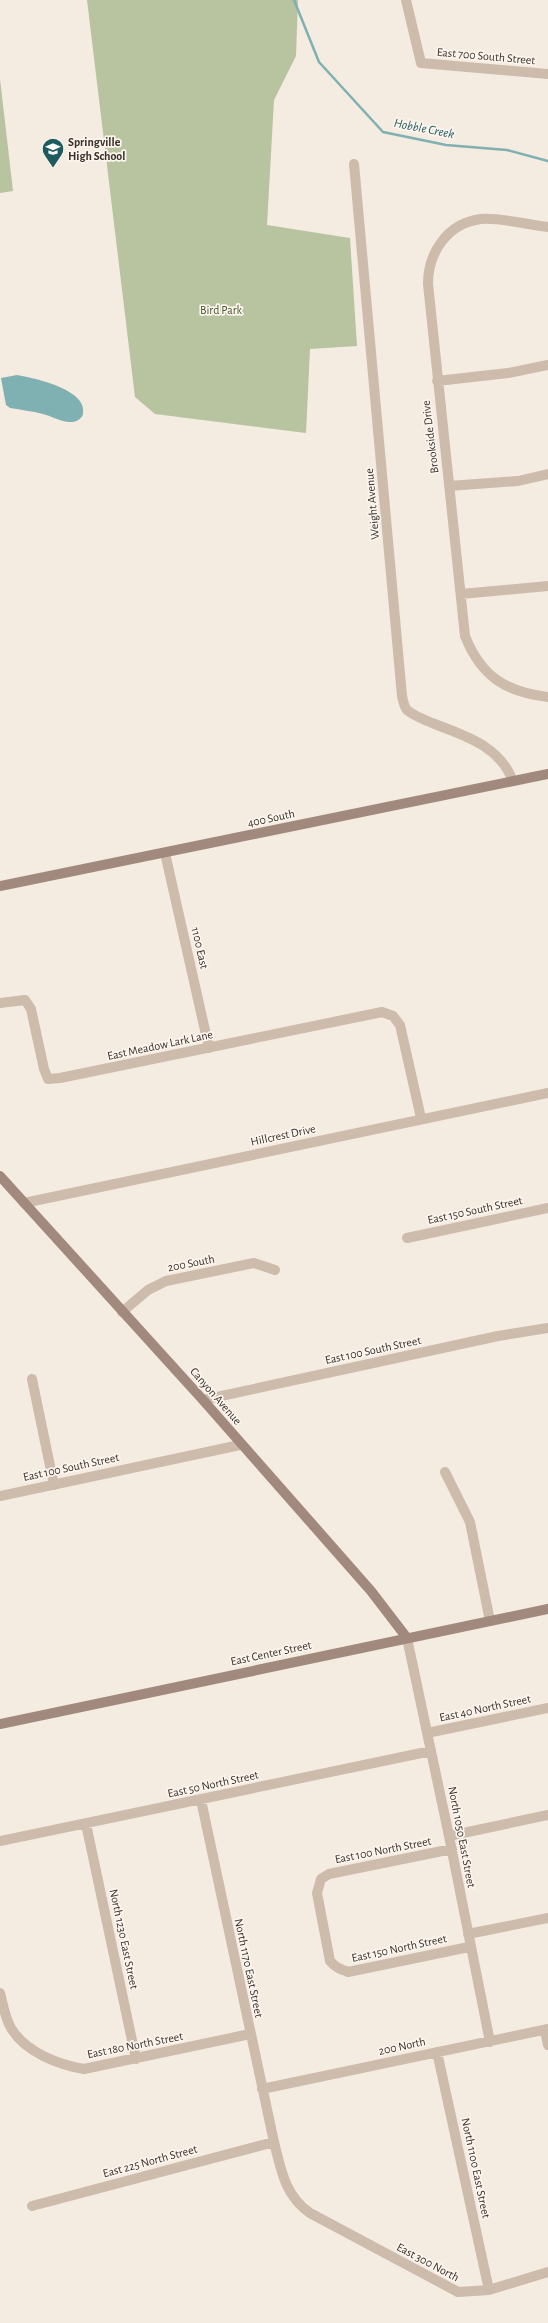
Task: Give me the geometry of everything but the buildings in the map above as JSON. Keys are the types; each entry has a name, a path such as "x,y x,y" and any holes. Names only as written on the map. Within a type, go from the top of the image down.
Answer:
{"street":[{"name":"East 700 South Street","path":"406,0 421,63 548,74"},
{"name":"Weight Avenue","path":"354,164 402,696 406,709 415,716 478,742 493,751 505,765 513,781"},
{"name":"Brookside Drive","path":"548,227 482,219 458,227 439,244 430,263 428,284 437,381 461,594 462,623 473,656 505,687 524,694 548,697"},
{"path":"437,381 508,373 548,366"},
{"path":"449,486 518,480 548,474"},
{"path":"461,594 548,586"},
{"name":"400 South","path":"0,886 548,774"},
{"name":"1100 East","path":"165,853 209,1048"},
{"name":"East Meadow Lark Lane","path":"0,1003 25,1000 31,1009 44,1069 48,1079 60,1078 382,1012 393,1016 400,1025 421,1118"},
{"name":"Hillcrest Drive","path":"24,1203 421,1118 548,1093"},
{"name":"Canyon Avenue","path":"0,1176 203,1400 240,1445 371,1591 407,1638"},
{"name":"East 150 South Street","path":"407,1238 548,1208"},
{"name":"200 South","path":"122,1312 148,1290 166,1281 254,1263 275,1270"},
{"name":"East 100 South Street","path":"203,1400 498,1336 548,1328"},
{"path":"32,1379 54,1485"},
{"name":"East 100 South Street","path":"0,1496 240,1445"},
{"path":"445,1472 470,1522 490,1621"},
{"name":"East Center Street","path":"0,1724 548,1609"},
{"name":"North 1050 East Street","path":"407,1638 452,1849 470,1947 490,2042"},
{"name":"East 40 North Street","path":"427,1733 548,1708"},
{"name":"East 50 North Street","path":"0,1841 431,1751"},
{"name":"North 1170 East Street","path":"201,1800 274,2142"},
{"path":"449,1836 548,1815"},
{"name":"North 1230 East Street","path":"86,1824 136,2059"},
{"name":"East 100 North Street","path":"334,1967 330,1960 317,1893 321,1879 329,1874 452,1849"},
{"path":"468,1934 548,1918"},
{"name":"East 150 North Street","path":"334,1967 348,1972 470,1947"},
{"name":"East 180 North Street","path":"0,1993 11,2029 29,2046 57,2063 84,2069 250,2034"},
{"path":"546,2030 548,2045"},
{"name":"200 North","path":"262,2089 546,2030"},
{"name":"North 1100 East Street","path":"437,2052 489,2290"},
{"name":"East 300 North","path":"274,2142 287,2187 296,2201 310,2213 458,2292 489,2290 548,2272"},
{"name":"East 225 North Street","path":"32,2206 274,2142"}],"green space":[{"name":"Bird Park","path":"87,0 298,0 296,56 274,100 267,225 350,238 357,346 310,349 306,433 155,414 135,397"},
{"path":"0,79 13,191 0,193"}],"water":[{"path":"17,375 46,382 69,391 82,405 82,417 79,420 68,422 39,413 10,408 6,405 1,378"}],"waterway":[{"name":"Hobble Creek","path":"294,0 319,62 383,132 446,145 507,150 548,161"}],"place":[{"name":"Springville High School","path":"53,168"}]}
